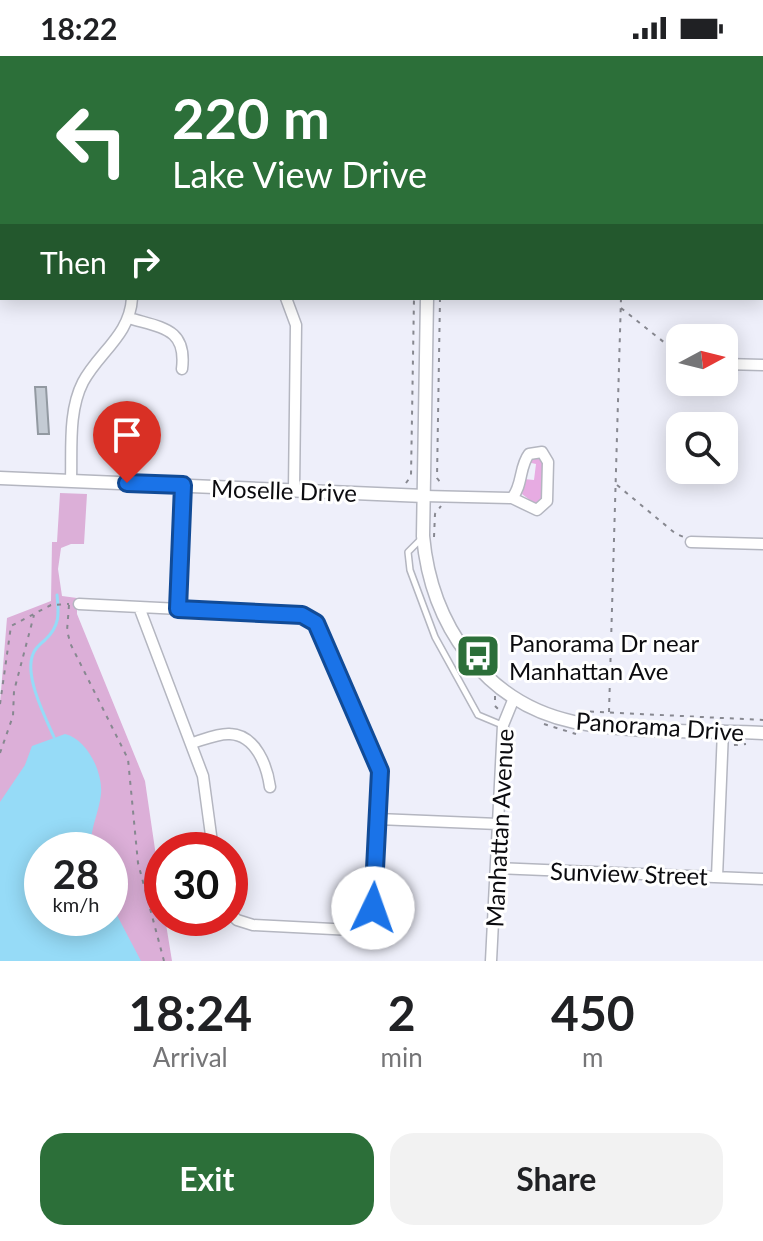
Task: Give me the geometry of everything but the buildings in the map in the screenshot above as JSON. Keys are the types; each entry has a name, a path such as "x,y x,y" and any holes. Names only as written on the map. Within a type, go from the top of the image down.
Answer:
{"street":[{"path":"71,481 75,401 84,380 120,335 129,318 132,300"},
{"path":"287,300 296,325 294,490"},
{"name":"Panorama Drive","path":"427,300 424,496 432,588 450,631 482,672 514,698 538,710 586,724 723,738 763,733"},
{"path":"129,318 168,330 179,339 184,351 182,369"},
{"path":"738,364 763,365"},
{"path":"424,496 512,498 537,510 547,501 548,462 542,452 529,454 524,460 518,491 512,498"},
{"name":"Moselle Drive","path":"0,478 424,496"},
{"path":"178,609 183,485"},
{"path":"691,542 763,544"},
{"path":"74,604 302,615 316,623 377,758 380,771 372,931 248,923"},
{"path":"139,607 203,776 211,832"},
{"name":"Manhattan Avenue","path":"491,961 503,725 514,698"},
{"path":"192,743 230,734 240,737 259,753 267,768 270,787"},
{"path":"717,877 723,738"},
{"path":"378,819 498,824"},
{"name":"Sunview Street","path":"496,868 763,879"}],"lane":[{"name":"Panorama Drive","path":"429,538 408,552 422,607 478,715 503,725"}],"path":[{"path":"405,485 411,476 414,300"},
{"path":"429,538 436,510 444,505 444,486 437,478 440,300"},
{"path":"609,713 621,300"},
{"path":"620,307 666,344"},
{"path":"616,484 676,534 691,542"},
{"path":"0,704 11,626 51,605 63,604"},
{"path":"74,604 67,631 71,645 128,759 138,863 164,961"},
{"path":"0,753 13,716 14,691 34,615"},
{"path":"573,711 763,720"},
{"path":"536,721 586,735"},
{"path":"723,738 737,747 754,744"}],"shaded area":[{"path":"535,457 542,458 544,465 541,501 535,504 522,494 524,479 534,480 536,464 527,462"},
{"path":"60,493 87,494 84,544 61,548 58,569 62,596 77,598 77,614 145,781 152,832 144,832 144,936 168,936 172,961 0,961 0,703 7,618 51,601 52,542 57,542"}],"water":[{"path":"65,734 73,737 92,758 99,776 101,794 92,832 24,832 24,936 128,936 141,961 0,961 0,802 25,765 32,746"}],"waterway":[{"path":"54,737 33,685 31,663 35,650 56,625 57,595"}],"place":[{"name":"Panorama Dr near Manhattan Ave","path":"478,656"}],"route":[{"path":"127,483 183,485 178,609 302,615 316,623 377,758 380,771 373,908"}]}
